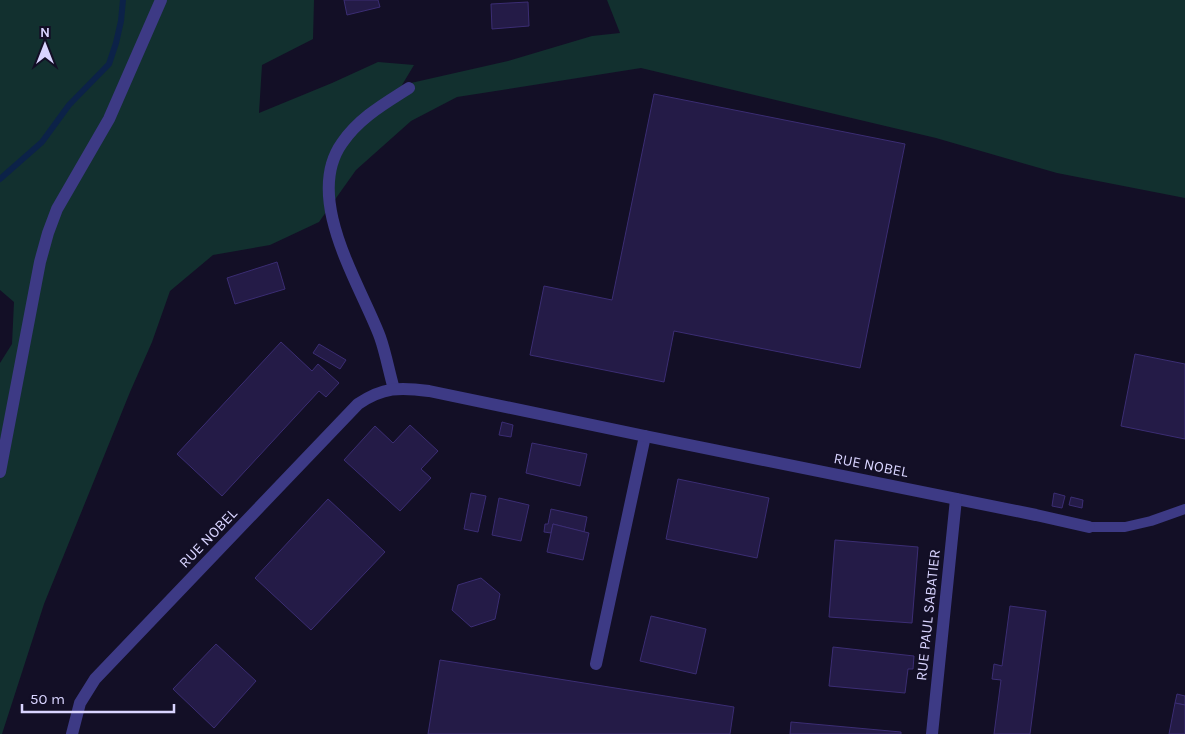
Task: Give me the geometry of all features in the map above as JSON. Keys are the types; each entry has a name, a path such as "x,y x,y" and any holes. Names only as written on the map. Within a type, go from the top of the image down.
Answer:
{"street":[{"path":"0,472 40,262 56,209 109,119 161,0"},
{"path":"394,389 381,339 346,260 334,227 329,198 331,173 341,144 369,114 409,88"},
{"name":"RUE NOBEL","path":"72,734 80,703 95,679 358,404 372,394 394,389 407,388 429,391 1089,527"},
{"path":"596,664 646,436"},
{"name":"RUE PAUL SABATIER","path":"932,734 956,499"}],"lane":[{"path":"1089,527 1124,527 1151,521 1185,509"}],"green space":[{"path":"0,0 314,0 313,39 262,65 259,113 378,62 414,65 402,85 508,61 592,36 620,33 607,0 1185,0 1185,198 1057,173 936,138 641,68 457,97 411,121 356,170 319,222 270,245 213,255 170,291 152,342 44,604 2,734 0,734 0,363 12,344 14,302 0,290"}],"building":[{"path":"344,0 378,0 380,7 347,15"},
{"path":"528,2 529,26 492,29 491,4"},
{"path":"654,94 905,144 860,368 674,331 664,382 530,355 544,286 612,300"},
{"path":"277,262 285,289 235,304 227,278"},
{"path":"281,342 312,371 318,364 339,383 326,397 319,391 222,496 177,454"},
{"path":"319,344 346,360 340,369 313,353"},
{"path":"1135,354 1185,364 1185,439 1121,426"},
{"path":"502,422 513,425 511,437 499,435"},
{"path":"410,425 438,451 421,469 431,478 400,511 344,460 375,426 393,443"},
{"path":"532,443 587,454 580,486 526,473"},
{"path":"678,479 769,498 757,558 666,539"},
{"path":"471,493 486,496 478,532 464,529"},
{"path":"1054,493 1065,496 1062,508 1052,506"},
{"path":"1071,497 1083,500 1082,508 1069,505"},
{"path":"499,498 529,505 521,541 492,535"},
{"path":"328,499 385,552 311,630 255,578"},
{"path":"551,509 587,517 584,532 553,524 551,533 544,532"},
{"path":"553,524 589,533 583,560 547,552"},
{"path":"835,540 918,547 912,623 829,617"},
{"path":"481,578 500,594 495,619 471,627 452,610 458,585"},
{"path":"1010,606 1046,611 1030,734 994,734 1001,680 992,679 994,664 1002,666"},
{"path":"651,616 706,629 696,674 640,661"},
{"path":"216,644 256,681 214,728 173,689"},
{"path":"833,647 914,656 913,669 908,669 905,693 829,686"},
{"path":"440,660 734,707 730,734 428,734"},
{"path":"1177,694 1185,696 1185,705 1175,703"},
{"path":"1175,703 1185,705 1185,734 1169,734"},
{"path":"791,722 901,732 901,734 790,734"}],"waterway":[{"path":"0,179 42,142 69,105 109,64 121,21 123,0"}]}
